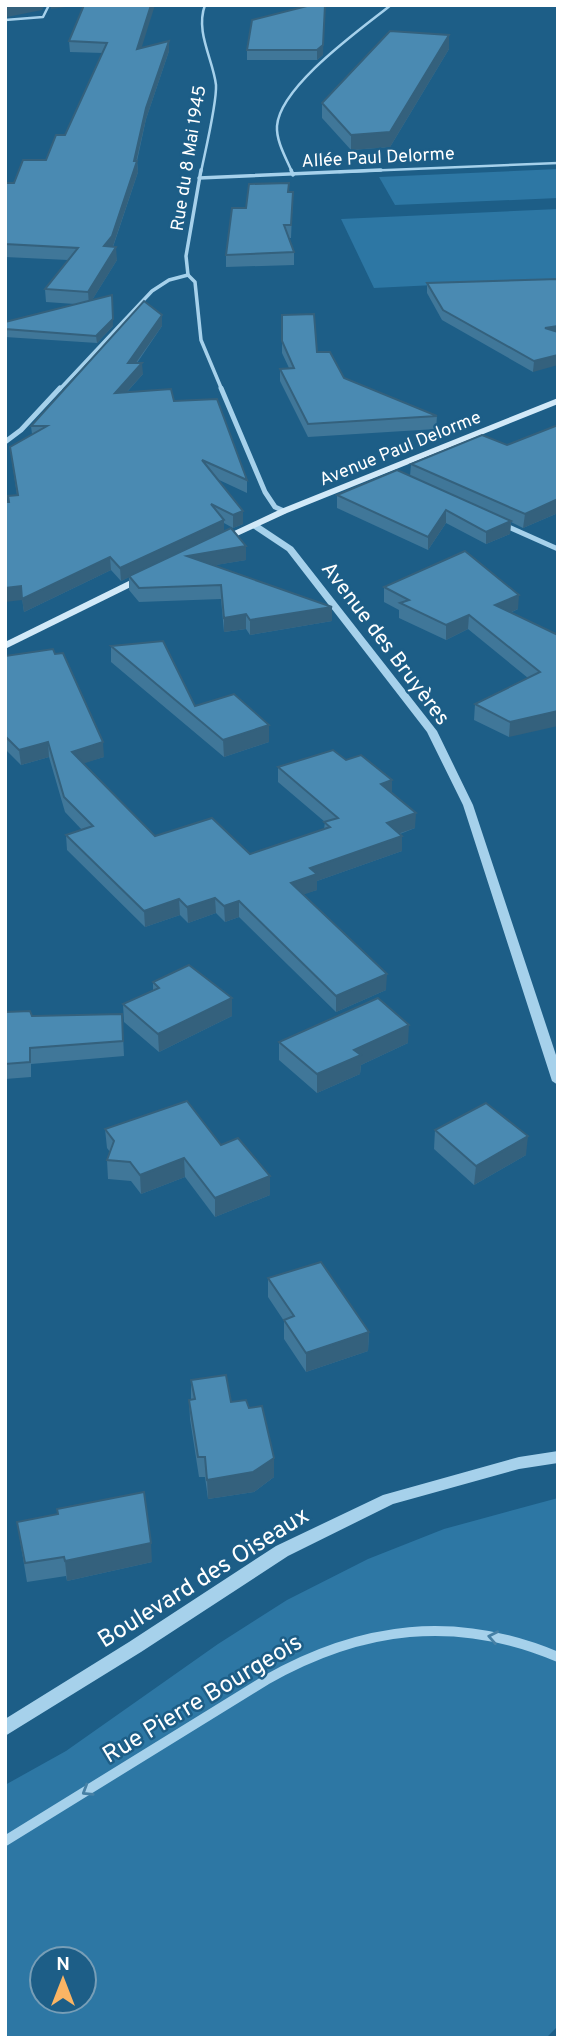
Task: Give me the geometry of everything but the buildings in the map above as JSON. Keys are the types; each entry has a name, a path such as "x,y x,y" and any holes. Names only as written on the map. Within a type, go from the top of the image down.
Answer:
{"main road":[{"name":"Avenue Paul Delorme","path":"214,543 284,511 558,401"},
{"path":"5,646 157,570"}],"street":[{"path":"5,20 43,18 49,5"},
{"name":"Rue du 8 Mai 1945","path":"188,275 186,256 216,87 203,36 202,13 205,5"},
{"path":"293,175 277,127 282,110 310,72 391,5"},
{"name":"Allée Paul Delorme","path":"199,178 558,163"},
{"path":"5,442 21,430 152,291 169,280 188,275 195,282 201,340 265,492 275,507 284,511"},
{"path":"383,471 395,477"},
{"path":"495,521 558,549"},
{"name":"Avenue des Bruyères","path":"254,525 290,549 432,731 468,805 558,1081"},
{"name":"Boulevard des Oiseaux","path":"5,1728 282,1551 306,1539 389,1499 519,1463 558,1457"},
{"name":"Rue Pierre Bourgeois","path":"5,1841 256,1687 319,1652 370,1637 427,1630 484,1635 535,1646 558,1657"}],"shaded area":[{"path":"558,169 558,198 395,205 379,177"},
{"path":"558,209 558,279 374,288 341,219"},
{"path":"558,1498 558,2026 546,2038 5,2038 5,1785 66,1751 218,1644 287,1600 368,1559 444,1529"}]}
